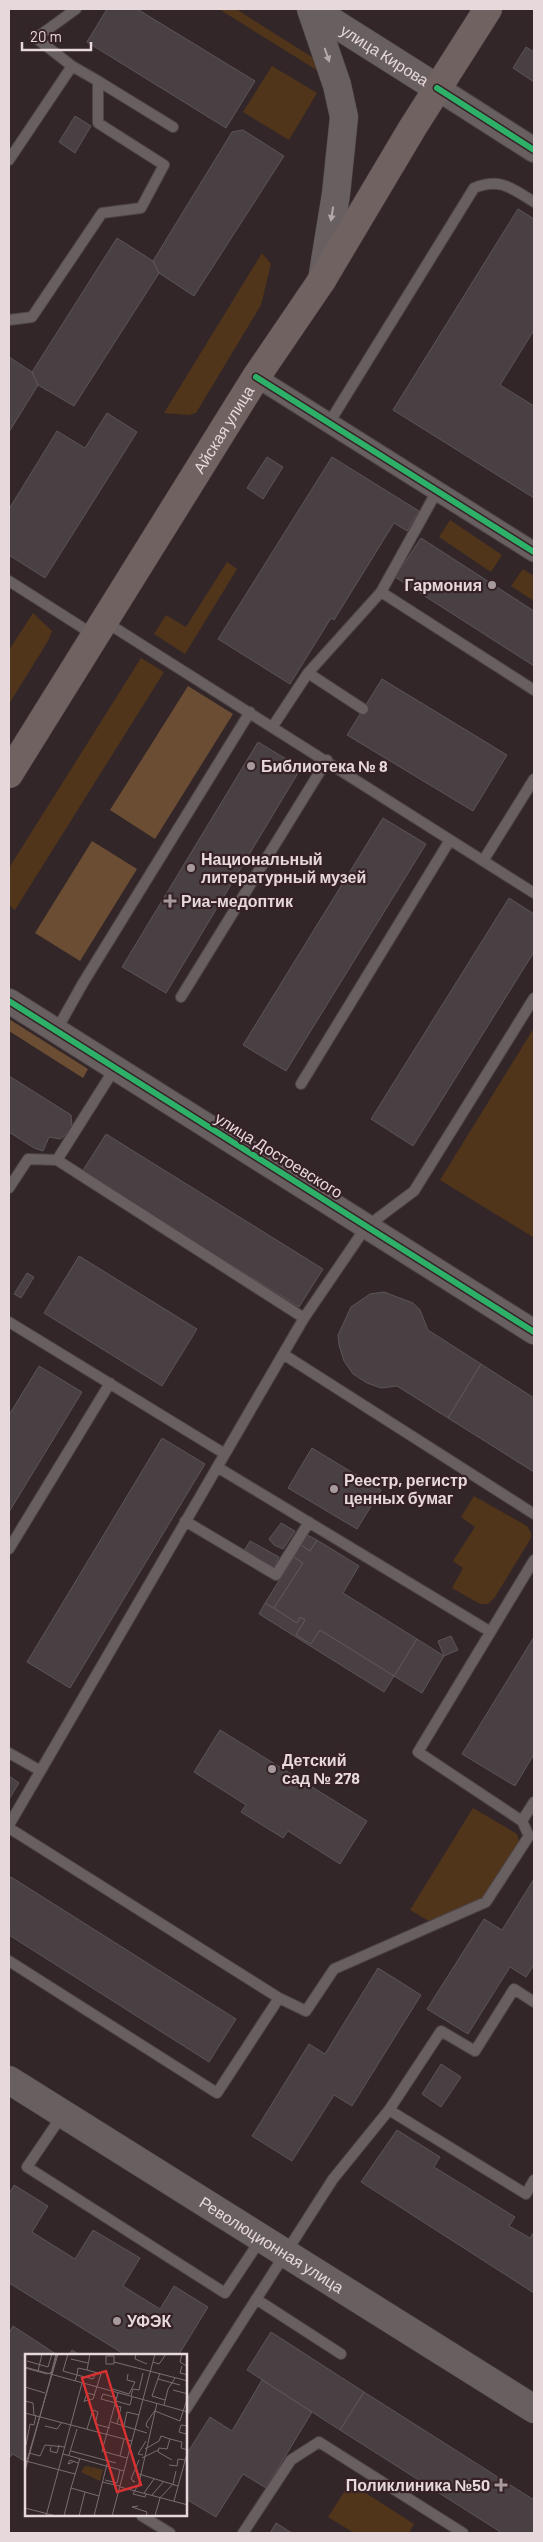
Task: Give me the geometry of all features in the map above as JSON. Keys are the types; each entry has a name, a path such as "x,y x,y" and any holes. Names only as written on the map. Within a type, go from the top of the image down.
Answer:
{"main road":[{"name":"улица Кирова","path":"311,9 437,88"},
{"path":"311,9 337,85 344,116 336,194 322,280"},
{"name":"Айская улица","path":"9,774 256,377 322,280 437,88 488,9"},
{"name":"Революционная улица","path":"9,2080 534,2409"}],"street":[{"name":"улица Кирова","path":"437,88 534,150"},
{"path":"256,377 534,552"},
{"name":"улица Достоевского","path":"9,1001 534,1332"}],"lane":[{"path":"76,9 36,38 72,66 173,127"},
{"path":"9,160 72,66"},
{"path":"9,320 32,317 102,213 141,208 164,165 98,124 98,81"},
{"path":"329,423 474,188 486,183 505,184 534,202"},
{"path":"273,726 308,673 381,592 437,491"},
{"path":"9,581 99,627 250,712 534,893"},
{"path":"381,592 534,690"},
{"path":"308,673 364,709"},
{"path":"56,1031 83,983 250,712"},
{"path":"181,997 327,760"},
{"path":"483,861 534,779"},
{"path":"301,1084 450,840"},
{"path":"534,998 414,1191 366,1227 304,1318 39,1770 9,1827 279,1998 306,2011 334,1970 486,1902 529,1836 522,1821 418,1752 534,1560"},
{"path":"57,1160 115,1068"},
{"path":"9,1188 28,1159 57,1160 304,1318"},
{"path":"9,1322 225,1454"},
{"path":"283,1354 534,1514"},
{"path":"9,1549 110,1383"},
{"path":"217,1467 490,1631"},
{"path":"186,1521 276,1575 309,1522"},
{"path":"9,1753 39,1770"},
{"path":"522,1821 534,1802"},
{"path":"9,1961 217,2093 279,1998"},
{"path":"188,2406 333,2178 389,2110 440,2031 474,2051 514,1989 534,2002"},
{"path":"389,2110 526,2194 534,2180"},
{"path":"63,2114 27,2167 225,2293 261,2238"},
{"path":"256,2299 341,2354"},
{"path":"243,2533 291,2460 319,2442 463,2533"},
{"path":"144,2517 170,2533"}],"shaded area":[{"path":"219,9 236,9 315,59 323,74"},
{"path":"272,66 317,93 289,140 243,112"},
{"path":"262,253 271,264 261,305 196,413 189,415 164,413"},
{"path":"450,520 502,555 491,572 439,537"},
{"path":"227,562 237,569 185,654 154,634 166,615 186,627"},
{"path":"523,569 534,576 534,601 511,586"},
{"path":"33,613 52,631 48,641 9,704 9,650"},
{"path":"141,658 164,672 15,910 9,905 9,868"},
{"path":"188,686 233,714 155,839 110,810"},
{"path":"92,841 137,869 80,961 35,933"},
{"path":"9,1019 88,1069 83,1078 9,1031"},
{"path":"534,1028 534,1235 533,1237 440,1180"},
{"path":"474,1496 527,1526 531,1533 531,1538 495,1597 488,1604 480,1604 452,1588 463,1568 453,1561 475,1527 461,1517"},
{"path":"473,1808 517,1834 519,1841 483,1899 429,1921 410,1910"},
{"path":"350,2483 414,2524 409,2533 354,2533 328,2517"}],"building":[{"path":"107,9 137,9 255,81 226,128 87,42"},
{"path":"526,47 534,52 534,82 513,68"},
{"path":"75,116 91,126 75,153 59,142"},
{"path":"243,130 284,156 194,296 159,273 153,261 232,132"},
{"path":"518,209 534,219 534,330 500,385 534,406 534,498 393,410"},
{"path":"117,238 153,261 159,273 74,406 38,385 32,372"},
{"path":"9,357 32,372 38,385 9,432"},
{"path":"107,413 137,432 45,578 9,555 9,509 57,431 85,448"},
{"path":"267,457 283,467 263,499 247,488"},
{"path":"332,457 419,511 407,531 394,523 334,620 331,618 290,684 218,639"},
{"path":"421,538 534,611 534,666 395,577"},
{"path":"382,679 507,755 473,811 347,735"},
{"path":"258,742 301,768 166,993 122,967"},
{"path":"383,818 426,844 286,1071 243,1045"},
{"path":"509,898 534,914 534,952 413,1146 371,1119"},
{"path":"9,1076 71,1115 72,1126 70,1132 60,1139 49,1137 43,1151 34,1148 9,1132"},
{"path":"106,1134 323,1269 299,1307 82,1172"},
{"path":"79,1256 197,1329 162,1386 44,1313"},
{"path":"27,1273 34,1277 21,1298 14,1294"},
{"path":"384,1292 413,1303 420,1310 428,1330 481,1364 448,1418 397,1386 381,1388 367,1383 353,1374 344,1361 338,1335 351,1307 370,1294"},
{"path":"481,1364 534,1398 534,1472 448,1418"},
{"path":"39,1366 82,1392 9,1512 9,1415"},
{"path":"162,1438 205,1464 70,1688 27,1662"},
{"name":"Реестр, регистр ценных бумаг","path":"312,1448 381,1490 357,1529 288,1488"},
{"path":"281,1523 295,1531 283,1549 274,1545 269,1539"},
{"path":"307,1535 317,1540 310,1551 301,1545"},
{"path":"317,1540 359,1566 343,1593 417,1639 394,1676 320,1630 311,1644 296,1635 305,1620 300,1617 297,1623 274,1608 303,1563 294,1557 301,1545 310,1551"},
{"path":"250,1541 279,1557 274,1568 244,1551"},
{"path":"294,1557 303,1563 274,1608 265,1603"},
{"path":"265,1603 297,1623 300,1617 305,1620 296,1635 311,1644 320,1630 394,1676 384,1692 259,1614"},
{"path":"451,1636 458,1650 444,1656 438,1641"},
{"path":"534,1637 534,1754 515,1786 462,1754"},
{"path":"417,1639 444,1656 422,1693 394,1676"},
{"path":"220,1730 367,1821 340,1864 288,1831 283,1838 241,1812 246,1805 194,1772"},
{"path":"9,1776 19,1783 9,1799"},
{"path":"11,1877 236,2019 209,2062 9,1935 9,1880"},
{"path":"534,1879 534,1965 526,1977 510,1967 468,2034 427,2009 484,1919 502,1930"},
{"path":"378,1968 421,1995 352,2106 334,2095 292,2161 252,2136 309,2044 325,2054"},
{"path":"441,2064 461,2077 441,2107 422,2094"},
{"path":"397,2130 440,2157 434,2167 515,2217 509,2226 530,2238 534,2232 534,2293 361,2182"},
{"path":"14,2185 48,2206 32,2232 75,2259 93,2230 140,2258 123,2286 160,2309 174,2286 208,2307 179,2354 124,2354 9,2283 9,2194"},
{"path":"13,2326 56,2354 25,2354 25,2461 13,2454 9,2458 9,2333"},
{"path":"271,2332 364,2392 340,2430 247,2370"},
{"path":"72,2350 79,2354 69,2354"},
{"path":"262,2380 312,2412 266,2488 243,2474 216,2517 188,2500 188,2452 210,2417 232,2431"},
{"path":"364,2392 534,2500 534,2533 502,2533 340,2430"},
{"path":"276,2523 292,2533 270,2533"}],"cycle path":[{"path":"437,88 534,150"},
{"path":"256,377 534,552"},
{"path":"9,1001 534,1332"}],"place":[{"name":"Гармония","path":"492,585"},
{"name":"Библиотека № 8","path":"251,766"},
{"name":"Национальный литературный музей","path":"191,868"},
{"name":"Риа-медоптик","path":"170,901"},
{"name":"Реестр, регистр ценных бумаг","path":"334,1489"},
{"name":"Детский сад № 278","path":"272,1769"},
{"name":"УФЭК","path":"117,2321"},
{"name":"Поликлиника №50","path":"501,2485"}]}
